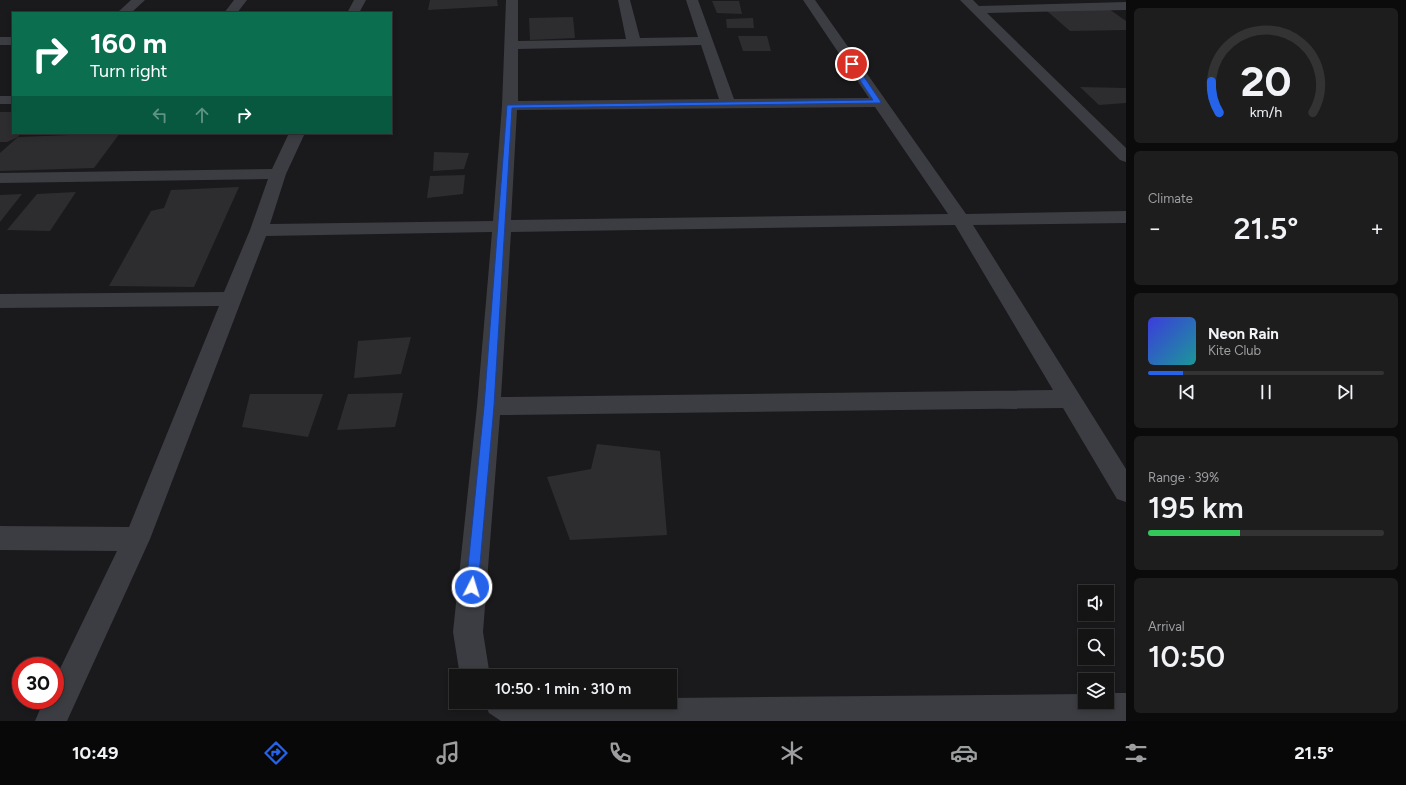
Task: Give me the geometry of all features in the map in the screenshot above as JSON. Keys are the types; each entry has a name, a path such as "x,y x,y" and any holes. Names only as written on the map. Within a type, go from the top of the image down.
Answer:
{"street":[{"path":"124,12 139,0"},
{"path":"231,12 240,0"},
{"path":"353,12 360,0"},
{"path":"473,669 468,632 489,406 502,226 510,106 512,0"},
{"path":"624,0 634,42"},
{"path":"692,0 728,103"},
{"path":"809,0 878,102 961,220 1126,491"},
{"path":"966,0 1126,156"},
{"path":"977,10 1122,5"},
{"path":"0,41 12,41"},
{"path":"511,45 706,41"},
{"path":"0,100 12,100"},
{"path":"510,106 878,102"},
{"path":"51,721 137,539 259,230 278,174 297,134"},
{"path":"0,178 278,174"},
{"path":"259,230 1126,217"},
{"path":"0,301 231,299"},
{"path":"489,406 1070,399"},
{"path":"0,538 137,539"},
{"path":"511,709 520,715 1126,709"}],"building":[{"path":"430,0 497,0 498,6 428,10"},
{"path":"712,1 739,1 742,14 717,13"},
{"path":"1109,9 1126,21 1126,30 1070,31 1047,11"},
{"path":"573,17 575,38 530,40 529,18"},
{"path":"753,18 754,28 727,28 726,19"},
{"path":"738,36 767,36 771,51 743,51"},
{"path":"1080,87 1126,88 1126,103 1099,105"},
{"path":"0,112 12,112 12,134 20,134 18,137 7,142 0,142"},
{"path":"119,134 94,168 0,171 0,153 18,137"},
{"path":"434,152 469,153 464,169 433,171"},
{"path":"465,175 463,194 427,198 430,176"},
{"path":"239,187 194,287 109,286 151,211 164,208 171,190"},
{"path":"76,192 50,231 7,230 37,194"},
{"path":"22,194 0,222 0,195"},
{"path":"411,337 401,374 354,378 358,341"},
{"path":"403,393 395,427 337,430 348,394"},
{"path":"250,394 323,394 308,437 242,427"},
{"path":"597,444 660,451 667,535 570,540 547,477 591,469"}],"route":[{"path":"472,587 489,406 510,106 878,102 852,64"}]}
